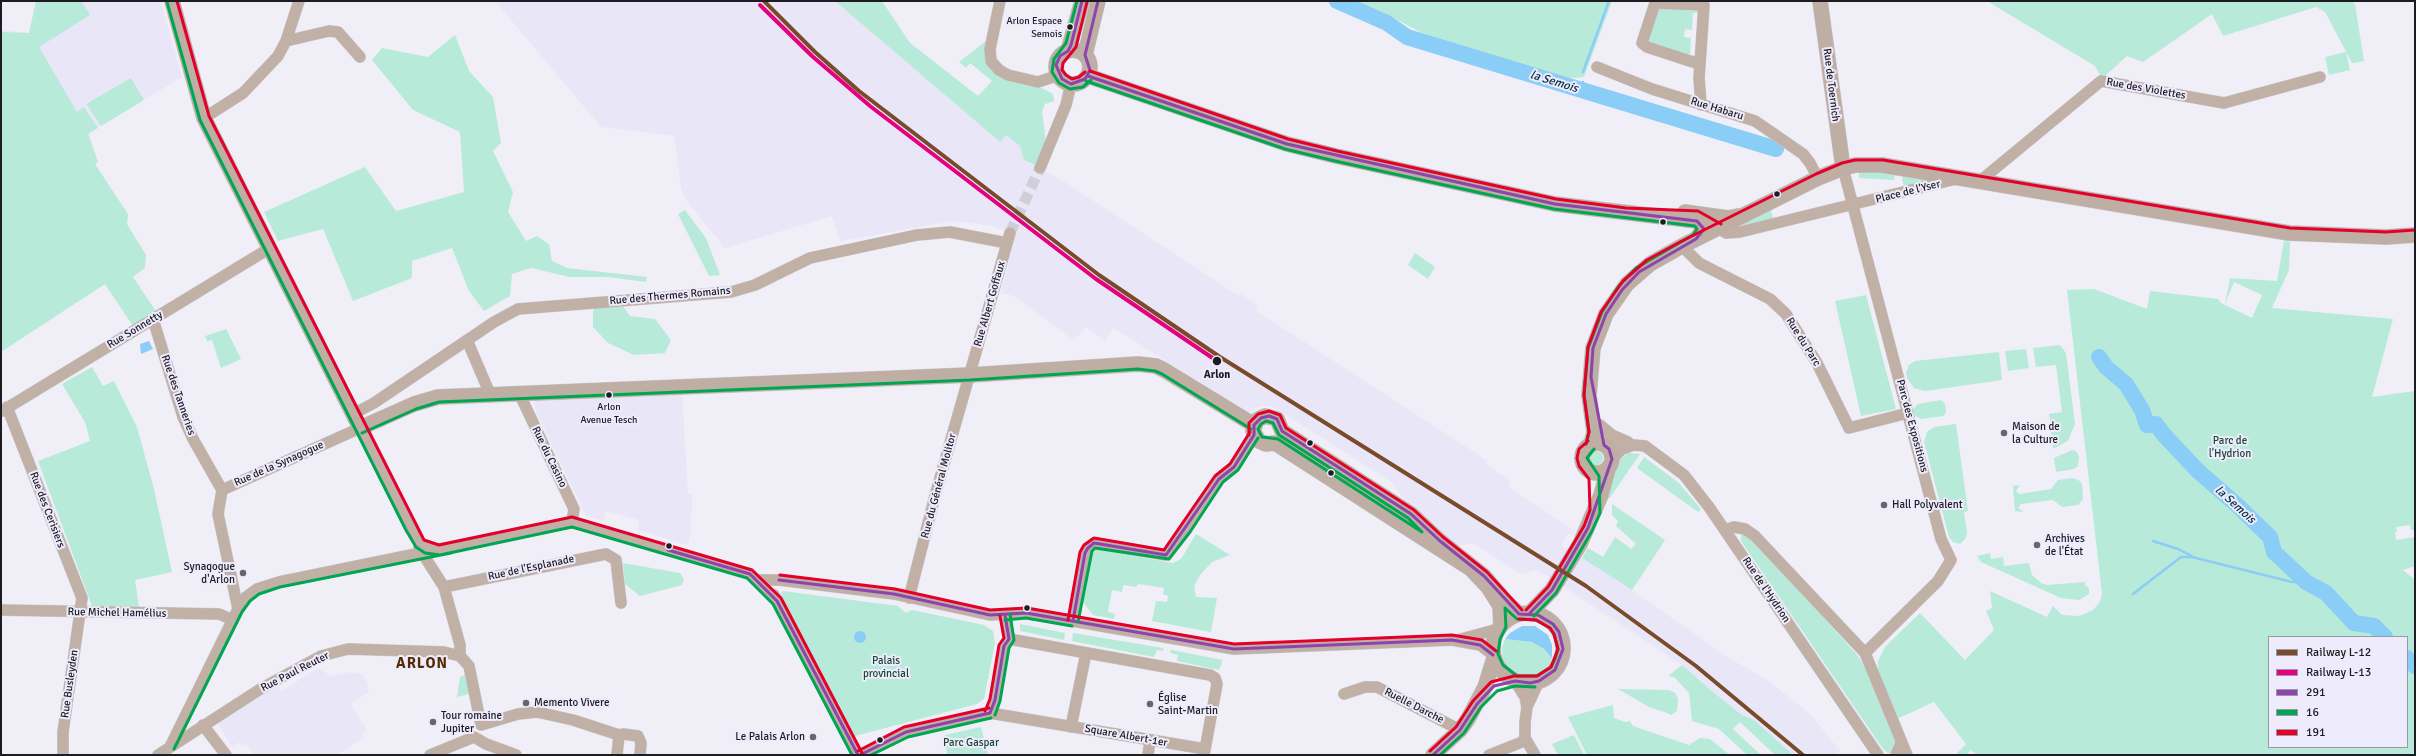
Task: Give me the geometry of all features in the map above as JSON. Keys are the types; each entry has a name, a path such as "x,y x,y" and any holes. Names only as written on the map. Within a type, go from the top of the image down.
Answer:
{"main road":[{"path":"172,1 204,118 360,428 381,417 414,404 438,397 970,375 1129,365 1156,366 1254,430 1262,443 1275,443 1471,569 1488,587 1500,606 1500,627 1495,637 1494,656 1477,704"},
{"path":"1082,1 1068,51 1058,61 1058,75 1071,84 1081,82 1088,76 1090,64 1085,54 1098,1"},
{"name":"Rue de Toernich","path":"1820,1 1843,168"},
{"path":"1068,51 1074,50 1085,54"},
{"path":"1088,76 1287,144 1555,204 1697,220 1704,229 1689,242"},
{"name":"Place de l'Yser","path":"1603,210 1698,212 1720,223 1728,218 1745,215 1818,178 1843,168 1856,165 1882,165 1963,178"},
{"path":"1963,178 2289,233 2386,237 2415,235"},
{"path":"1626,213 1697,216 1720,223"},
{"path":"1500,627 1525,614 1552,590 1580,544 1595,511 1610,464 1611,454 1600,445 1594,432 1590,409 1593,348 1606,314 1617,296 1639,272 1720,223"},
{"path":"1591,377 1600,426 1600,445"},
{"path":"1254,430 1261,418 1269,416 1277,419 1285,433 1411,514 1440,541 1484,576 1506,602 1525,614 1546,618 1553,624"},
{"path":"1595,511 1595,482 1591,472 1583,464 1582,458 1583,452 1600,445"},
{"path":"1591,472 1597,473 1610,464"},
{"path":"1433,755 1460,730 1477,704 1494,686 1516,681 1530,683 1539,681 1555,670 1560,661 1562,641 1553,624 1550,603 1552,590"},
{"path":"1494,656 1502,671 1516,681"}],"street":[{"path":"204,118 243,92 278,56 286,41 299,1"},
{"path":"1000,1 990,49 991,61 999,70 1038,82 1058,75"},
{"path":"1699,64 1642,43 1642,39 1655,3 1704,5 1699,64 1701,105"},
{"path":"286,41 338,32 360,57"},
{"name":"Rue Habaru","path":"1597,67 1701,105 1761,124 1802,154 1810,163 1818,178"},
{"name":"Rue des Violettes","path":"1980,181 2101,80 2224,103 2320,77"},
{"path":"1040,168 1066,105 1071,84"},
{"name":"Parc des Expositions","path":"1843,168 1942,539 1951,560 1938,581 1865,653"},
{"name":"Place de l'Yser","path":"1720,223 1726,233 1740,232 1853,206 1963,178"},
{"name":"Rue des Thermes Romains","path":"353,414 374,403 467,340 518,309 731,292 754,285 810,258 902,237 950,232 1008,238"},
{"name":"Rue Albert Goffaux","path":"970,375 1008,238"},
{"name":"Rue du Parc","path":"1689,242 1692,258 1706,268 1770,299 1786,314 1817,363 1849,428 1908,413"},
{"name":"Rue Sonnetty","path":"4,409 270,248"},
{"name":"Rue des Tanneries","path":"153,319 183,417 193,440 222,490"},
{"path":"467,340 490,394"},
{"name":"Rue du Général Molitor","path":"908,598 936,492 970,375"},
{"name":"Rue du Casino","path":"519,393 574,509 572,522"},
{"path":"374,403 374,413 381,417"},
{"name":"Rue des Cerisiers","path":"4,409 82,598 80,613"},
{"path":"1600,426 1612,435 1634,444"},
{"path":"360,428 410,528 420,544 427,548 439,550"},
{"name":"Rue de la Synagogue","path":"238,609 218,514 222,490 360,428"},
{"path":"1073,621 1085,553 1088,548 1094,543 1166,554 1186,529 1219,479 1234,467 1254,430"},
{"path":"1610,464 1621,450 1634,444"},
{"name":"Rue de l'Hydrion","path":"1600,445 1634,444 1645,446 1684,475 1725,530 1878,755"},
{"path":"172,751 238,609 246,597 257,589 279,582 422,554 572,522 742,571 756,580 777,601"},
{"path":"1725,530 1734,527 1740,528 1755,536 1865,653 1907,755"},
{"path":"410,528 410,534 444,587 460,645 460,656 468,666 481,725 474,737 430,755"},
{"name":"Rue de l'Esplanade","path":"444,587 554,563 606,554 616,560 621,603"},
{"path":"756,580 779,580 894,594 990,615 1026,613 1234,649 1452,640 1480,645 1494,656"},
{"path":"779,580 774,585 773,592 777,601 859,755"},
{"name":"Rue Michel Hamélius","path":"1,610 80,613 219,614 233,620"},
{"name":"Rue Busleyden","path":"63,755 63,732 80,613"},
{"path":"990,713 995,700 1004,646 1009,639 1006,615"},
{"path":"1452,640 1500,627"},
{"path":"1009,639 1210,675 1216,678 1217,684 1205,752"},
{"name":"Rue Paul Reuter","path":"158,755 172,751 203,725 262,688 328,653 362,648 444,652 460,656"},
{"name":"Square Albert-1er","path":"1071,727 1086,653"},
{"path":"1516,681 1525,697 1527,706 1525,738 1535,755"},
{"path":"1527,706 1539,681"},
{"name":"Ruelle Darche","path":"1344,694 1365,687 1377,687 1460,730"},
{"path":"481,725 518,714 537,712 573,720 619,735 624,734 638,736 641,743 640,755"},
{"name":"Square Albert-1er","path":"859,755 906,732 990,713 1150,740 1205,752"},
{"path":"203,725 226,755"},
{"path":"617,755 619,735"},
{"path":"474,737 486,744 516,755"},
{"path":"1488,755 1522,742 1525,738"},
{"path":"1148,755 1150,740"},
{"path":"1896,755 1901,743"}],"shaded area":[{"path":"36,1 161,1 182,77 89,133 98,162 1,212 1,30 29,33"},
{"path":"495,1 835,1 1000,142 1006,135 1020,146 1024,160 1063,181 1239,296 1241,294 1258,306 1255,310 1488,461 1486,464 1509,480 1510,488 1575,531 1574,536 1569,533 1561,545 1632,590 1729,658 1767,680 1810,714 1840,751 1836,755 1793,755 1754,720 1742,715 1682,665 1549,577 1537,570 1521,574 1473,543 1455,546 1406,501 1390,481 1272,406 1260,406 1248,413 1114,328 1105,341 1086,327 1074,340 1014,296 1001,293 1016,234 988,225 953,221 840,241 832,216 725,248 688,203 681,189 674,136 601,127"},
{"path":"682,394 688,494 692,494 691,533 688,545 637,530 639,520 606,511 604,521 586,516 535,409 534,399"},
{"path":"318,668 331,676 352,672 362,674 369,686 367,687 369,692 350,704 367,730 362,733 364,738 336,755 255,755 245,744 241,745 240,742 232,747 216,721 278,685 282,691"}],"green space":[{"path":"36,1 81,1 90,15 39,47 77,112 84,107 98,128 88,134 98,162 95,164 128,214 127,224 146,255 145,268 133,277 159,316 133,326 105,284 1,352 1,32 29,33"},
{"path":"835,1 882,1 910,43 978,96 992,81 970,63 966,68 959,62 986,41 1005,78 1044,89 1053,94 1054,101 1045,104 1042,112 1046,141 1035,165 1024,160 1020,146 1006,135 1000,142"},
{"path":"1349,1 1612,1 1584,77 1574,78 1562,77 1422,33 1390,16"},
{"path":"1987,1 2351,1 2355,4 2364,61 2352,63 2325,12 2316,7 2223,36 2212,14 2143,62 2127,56 2105,76 2100,75 2095,66"},
{"path":"1658,7 1696,8 1700,13 1693,13 1692,30 1685,29 1684,37 1691,38 1690,55 1696,56 1696,59 1651,44 1648,40"},
{"path":"455,35 469,71 493,97 501,143 493,151 513,192 508,212 526,241 537,236 549,244 552,261 567,268 647,277 646,282 608,277 570,277 531,268 512,274 510,296 484,311 469,291 452,248 412,261 412,278 353,301 323,229 278,241 264,212 365,167 396,211 464,192 460,132 413,110 372,60 382,48 428,57"},
{"path":"2346,52 2350,70 2329,75 2325,57"},
{"path":"131,78 144,100 101,126 86,104"},
{"path":"1859,170 1895,174 1894,180 1859,178"},
{"path":"1903,175 1925,179 1925,183 1905,189 1902,180"},
{"path":"1770,206 1774,222 1744,229 1740,221"},
{"path":"685,210 706,238 720,275 709,276 678,214"},
{"name":"Parc de l'Hydrion","path":"2284,241 2290,242 2289,270 2272,308 2393,319 2372,397 2415,391 2415,530 2411,530 2410,525 2396,527 2397,532 2395,532 2396,540 2415,537 2415,566 2403,570 2415,580 2415,755 1977,755 1971,750 1966,755 1955,755 1966,744 1934,702 1897,719 1878,670 1878,661 1885,647 1920,613 1965,660 1994,630 1986,611 1992,608 1990,591 2047,617 2053,606 2062,615 2079,616 2093,610 2100,602 2102,594 2067,290 2094,289 2147,309 2150,291 2218,299 2221,303 2252,318 2262,295 2234,282 2225,304 2230,278 2277,281"},
{"path":"1415,253 1435,267 1428,279 1408,265"},
{"path":"1866,295 1896,409 1861,416 1835,301"},
{"path":"621,303 630,316 655,319 671,340 665,353 634,355 608,343 593,327 593,311 598,305"},
{"path":"226,329 241,359 221,368 212,340 207,341 205,336"},
{"path":"2060,345 2066,353 2075,424 2068,441 2053,449 2049,414 2062,412 2056,365 2036,367 2033,348"},
{"path":"2026,349 2029,368 2008,371 2005,351"},
{"path":"1999,352 2002,380 1925,391 1914,388 1907,378 1906,372 1909,365 1915,361"},
{"path":"92,367 103,386 114,381 137,427 154,489 172,572 135,580 139,607 92,606 38,461 90,441 85,422 62,384"},
{"path":"1941,400 1945,404 1946,411 1944,416 1921,419 1914,415 1913,409 1918,404"},
{"path":"1956,424 1968,511 1964,512 1967,533 1965,539 1960,544 1953,542 1949,537 1924,442 1927,432 1934,427"},
{"path":"2072,450 2076,451 2079,456 2078,466 2074,469 2056,472 2054,458"},
{"path":"1596,451 1601,453 1603,458 1601,463 1596,465 1591,463 1589,458 1591,453"},
{"path":"1629,453 1640,454 1609,499 1607,496 1613,473 1619,460"},
{"path":"1644,457 1679,483 1701,509 1698,512 1637,468"},
{"path":"2073,478 2080,481 2082,485 2083,499 2078,505 2062,507 2053,500 2021,504 2018,508 2024,512 2015,511 2013,486 2020,485 2016,491 2019,494 2051,489 2058,480"},
{"path":"1612,504 1665,540 1632,590 1582,558 1588,548 1603,557 1615,537 1631,549 1636,544 1616,526 1618,521 1612,515"},
{"path":"1196,534 1230,555 1212,562 1200,575 1194,586 1196,597 1217,598 1211,632 1152,621 1156,601 1167,602 1168,596 1163,594 1164,588 1138,584 1136,587 1123,585 1122,592 1112,590 1108,612 1115,614 1114,619 1093,615 1082,601 1090,553 1096,549 1173,563 1181,559"},
{"path":"1744,534 1757,543 1858,656 1864,665 1897,744 1893,753 1888,753 1883,749 1741,541 1741,535"},
{"path":"1990,553 1991,559 2003,557 2004,566 2029,563 2032,575 2041,583 2047,585 2085,582 2085,585 2089,588 2089,594 2079,600 2061,598 1981,562 1977,556"},
{"path":"623,563 680,573 684,579 682,585 640,596 625,584"},
{"name":"Palais provincial","path":"783,591 898,606 906,613 912,610 984,625 993,631 995,643 984,699 977,704 855,736 809,652 781,594"},
{"path":"1020,624 1065,633 1064,640 1020,631"},
{"path":"1073,633 1163,648 1164,651 1157,650 1154,657 1072,641"},
{"path":"1505,639 1532,642 1544,649 1552,658 1550,664 1542,672 1532,676 1516,674 1508,667 1503,658 1502,648"},
{"path":"1171,650 1223,660 1219,670 1177,661 1178,655 1170,653"},
{"path":"1682,665 1742,715 1754,720 1793,755 1775,755 1740,722 1733,729 1761,755 1747,755 1719,729 1692,721 1689,693 1674,677 1668,676"},
{"path":"465,675 469,694 457,697 460,677"},
{"path":"1618,689 1669,690 1675,693 1678,699 1677,711 1671,715 1649,707"},
{"path":"1613,705 1614,718 1625,722 1630,721 1633,726 1689,745 1700,738 1710,739 1730,755 1587,755 1568,717"},
{"name":"Parc Gaspar","path":"981,727 988,755 947,755 945,735"},
{"path":"1574,735 1584,755 1558,755 1552,744"}],"water":[{"path":"149,341 153,349 141,354 140,344"},
{"path":"1522,626 1535,626 1548,635 1552,645 1552,658 1544,649 1532,642 1505,639 1510,633"},
{"path":"862,631 865,632 865,642 858,643 855,642 854,635 855,632"}],"waterway":[{"name":"la Semois","path":"1337,1 1387,23 1407,37 1776,149"},
{"path":"1583,72 1609,1"},
{"path":"1583,82 1583,90"},
{"name":"la Semois","path":"2099,357 2106,367 2126,384 2142,410 2147,425 2156,424 2164,435 2198,471 2237,505 2270,537 2274,552 2306,582 2326,593 2354,623 2374,626 2384,636"},
{"path":"2153,541 2178,549 2192,556"},
{"path":"2133,594 2181,557 2192,557 2292,582 2306,582"},
{"name":"la Semois","path":"2408,659 2415,666"}],"tunnel":[{"path":"1010,233 1040,168"}],"rail line":[{"name":"L-12","path":"764,1 815,52 859,91 1099,275 1220,357 1586,586 1696,666 1803,755"},
{"name":"L-13","path":"760,5 812,56 870,106 1096,279 1217,361"}],"transit line":[{"name":"191","path":"177,1 209,116 424,540 439,545 572,517 752,570 781,598 862,753"},
{"name":"16","path":"1077,1 1066,43 1054,59 1052,72 1059,83 1070,89 1083,87 1091,80"},
{"name":"291","path":"1082,1 1071,45 1068,51 1060,56 1056,65 1062,79 1071,84 1085,79 1090,70 1085,55 1098,1"},
{"name":"16","path":"167,2 200,120 406,530 416,547 425,553 440,555 572,527 747,578 773,604 852,755"},
{"name":"191","path":"1085,72 1079,77 1072,79 1062,70 1063,63 1076,47 1087,2"},
{"name":"191","path":"1090,71 1288,139 1337,151 1556,199 1626,208 1698,211 1721,224"},
{"name":"291","path":"1088,76 1287,144 1555,204 1697,221 1704,229 1696,239 1639,272 1622,290 1606,314 1593,348 1591,377 1604,445 1609,449 1612,459 1588,528 1552,590 1530,613"},
{"name":"16","path":"1086,81 1285,149 1335,161 1554,209 1695,226 1697,229 1693,235 1636,268 1618,287 1602,312 1588,348 1584,395 1589,432 1586,444"},
{"name":"191","path":"1586,444 1589,432 1584,395 1588,347 1601,312 1623,281 1647,260 1680,242 1816,174 1842,163 1855,160 1883,160 2290,228 2386,232 2415,230"},
{"name":"16","path":"362,433 416,409 439,402 970,380 1138,369 1155,371 1162,374 1251,429"},
{"name":"191","path":"1249,435 1249,423 1258,414 1269,411 1280,415 1286,428 1414,510 1443,537 1487,572 1522,610"},
{"name":"291","path":"1254,435 1254,425 1261,418 1269,416 1277,419 1282,431 1411,514 1440,541 1484,576 1519,614"},
{"name":"16","path":"1266,421 1273,423 1279,435 1408,518 1422,532 1278,439 1262,437 1258,429 1261,424 1266,421"},
{"name":"191","path":"1068,620 1080,552 1084,545 1094,538 1164,550 1215,476 1230,464 1250,432"},
{"name":"291","path":"1073,621 1085,553 1088,548 1094,543 1166,555 1219,479 1234,467 1254,435"},
{"name":"16","path":"1078,622 1092,551 1095,548 1169,559 1190,532 1223,482 1238,470 1258,438"},
{"name":"191","path":"1526,610 1548,587 1584,526 1590,510 1589,479 1579,466 1577,458 1579,449 1588,441"},
{"name":"16","path":"1534,616 1556,593 1592,531 1600,513 1599,476 1587,458 1594,449"},
{"name":"291","path":"668,550 750,574 777,601 858,755"},
{"name":"16","path":"174,749 242,612 250,601 259,594 280,587 451,553"},
{"name":"191","path":"780,575 895,589 990,610 1027,608 1234,644 1452,635 1482,640 1496,651"},
{"name":"291","path":"779,580 894,594 990,615 1026,613 1234,649 1452,640 1480,645 1493,655"},
{"name":"16","path":"1505,608 1517,619 1536,620 1550,628 1554,634 1558,649 1555,659 1551,667 1537,676 1517,676 1503,665 1498,654 1500,639 1506,627 1505,608"},
{"name":"16","path":"995,715 1000,701 1009,648 1014,640 1010,614"},
{"name":"291","path":"1433,755 1460,730 1477,704 1494,686 1515,681 1530,683 1539,681 1555,670 1563,649 1559,632 1553,624 1538,615 1519,614"},
{"name":"291","path":"990,713 995,700 1004,646 1009,639 1005,615"},
{"name":"191","path":"985,711 990,699 999,645 1004,638 1000,616"},
{"name":"16","path":"1005,620 1026,618 1072,626"},
{"name":"191","path":"1430,751 1456,727 1473,701 1491,682 1514,676 1537,676 1551,667 1558,649 1554,634 1550,628 1536,620 1519,619"},
{"name":"16","path":"1440,755 1464,733 1481,707 1497,691 1515,686 1535,687"},
{"name":"191","path":"858,751 904,727 989,708"},
{"name":"291","path":"860,755 906,732 990,713"},
{"name":"16","path":"871,755 908,737 991,718"}],"place":[{"name":"Arlon Espace Semois","path":"1070,27"},
{"name":"Arlon","path":"1217,361"},
{"name":"Arlon Avenue Tesch","path":"609,395"},
{"name":"Maison de la Culture","path":"2004,433"},
{"name":"Hall Polyvalent","path":"1884,505"},
{"name":"Archives de l'État","path":"2037,545"},
{"name":"Synagogue d'Arlon","path":"243,573"},
{"name":"Memento Vivere","path":"526,703"},
{"name":"Église Saint-Martin","path":"1150,704"},
{"name":"Tour romaine Jupiter","path":"433,722"},
{"name":"Le Palais Arlon","path":"813,737"}],"district":[{"name":"ARLON","path":"422,664"}]}
